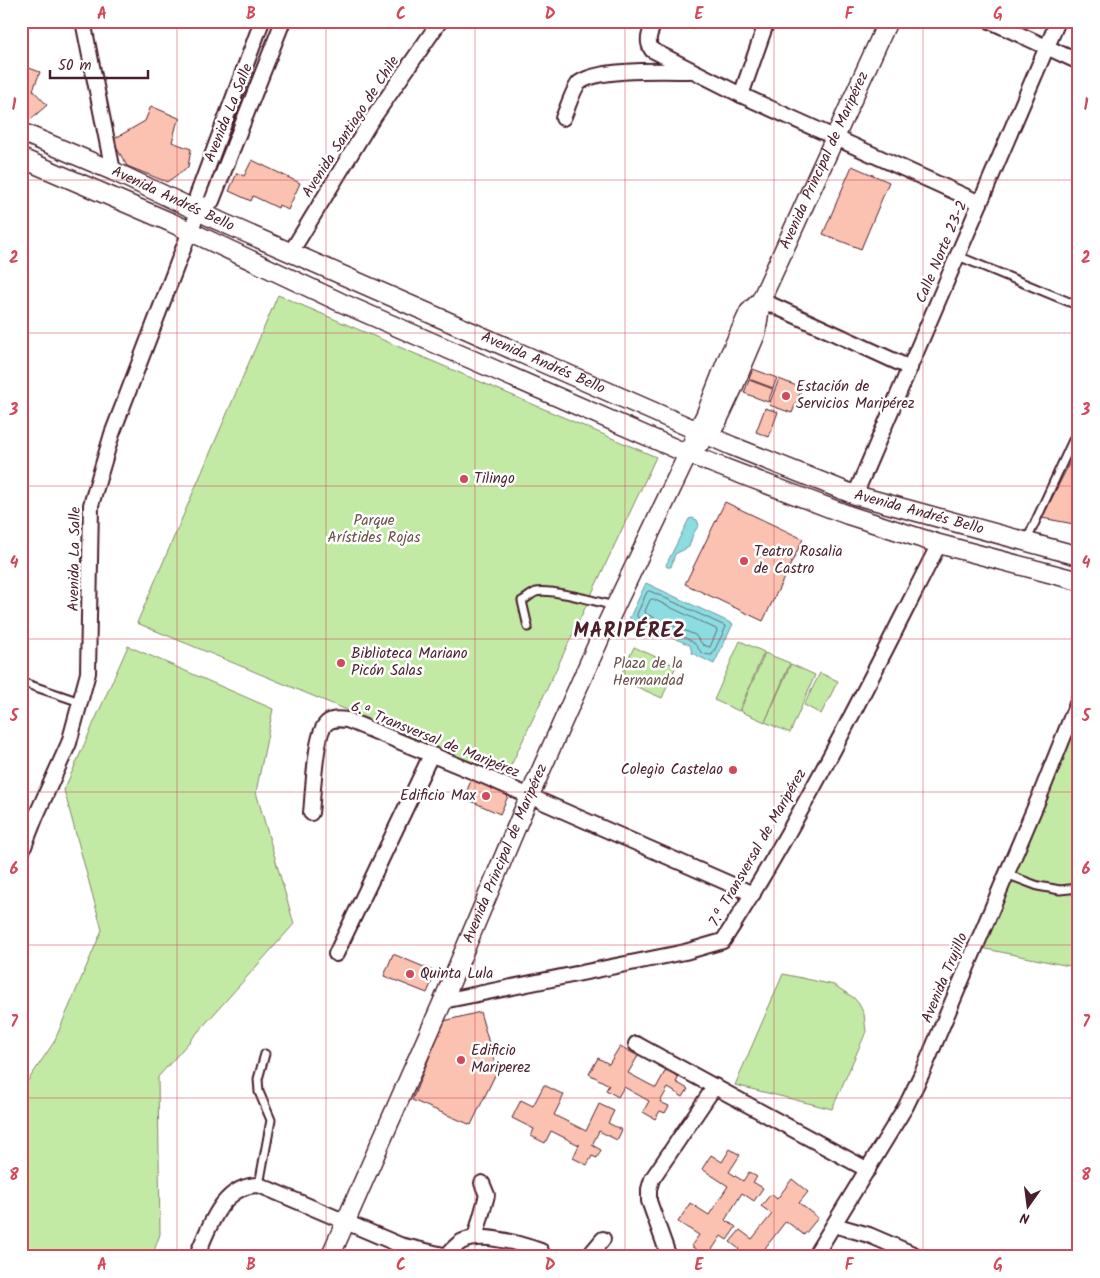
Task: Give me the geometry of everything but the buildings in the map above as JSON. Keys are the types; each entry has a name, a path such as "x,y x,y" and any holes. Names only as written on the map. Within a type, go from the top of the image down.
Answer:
{"street":[{"path":"83,21 113,171"},
{"name":"Avenida La Salle","path":"199,211 197,196 262,21"},
{"name":"Avenida La Salle","path":"21,854 69,743 88,673 91,505 112,434 190,231 199,211 212,201 283,21"},
{"name":"Avenida Santiago de Chile","path":"291,252 369,124 440,21"},
{"path":"655,21 649,37 649,47 652,50 741,96 980,203"},
{"path":"741,96 767,21"},
{"name":"Avenida Principal de Maripérez","path":"330,1257 443,1001 529,797 615,606 688,454 702,433 720,415 756,334 761,300 888,21"},
{"path":"990,21 1079,62"},
{"name":"Calle Norte 23-2","path":"854,495 1058,21"},
{"path":"563,118 577,85 593,76 626,72 692,71"},
{"name":"Avenida Andrés Bello","path":"21,132 113,171 291,252 702,433 854,495 1079,556"},
{"name":"Avenida Andrés Bello","path":"21,158 190,231 340,302 688,454 848,515 939,544 1079,580"},
{"path":"761,300 910,368"},
{"name":"7.ª Transversal de Maripérez","path":"443,1001 685,952 723,941 753,894 860,699 939,544"},
{"name":"Avenida Trujillo","path":"814,1257 906,1106 923,1071 1079,698"},
{"name":"6.ª Transversal de Maripérez","path":"311,813 318,745 325,724 336,719 346,720 431,754 753,894"},
{"path":"336,954 431,754"},
{"path":"636,1044 868,1170"},
{"path":"669,1257 649,1200 649,1189 652,1179 715,1086"},
{"path":"475,1238 487,1195 482,1182"},
{"path":"196,1257 216,1213 225,1201 238,1190 249,1185 259,1185 400,1245 449,1256 461,1242 475,1238 515,1242 541,1250"},
{"path":"834,1225 868,1235 920,1257"},
{"path":"588,1257 603,1239"}],"lane":[{"path":"958,256 1079,306"},
{"path":"1026,542 1079,426"},
{"path":"528,627 522,601 536,592 590,599 615,606"},
{"path":"21,682 80,702"},
{"path":"1006,874 1038,886 1060,890 1079,888"},
{"path":"259,1185 271,1120 258,1085 265,1054"}],"green space":[{"name":"Parque Arístides Rojas","path":"278,295 656,457 506,776 137,623"},
{"path":"740,641 764,652 739,711 714,700"},
{"path":"128,646 273,709 256,792 294,924 158,1077 160,1234 152,1257 21,1257 21,1091 54,1042 102,930 64,790"},
{"name":"Plaza de la Hermandad","path":"634,647 676,666 662,698 619,679"},
{"path":"765,653 790,663 765,722 740,711"},
{"path":"791,664 815,675 790,733 765,722"},
{"path":"820,673 838,681 821,714 804,705"},
{"path":"1079,698 1079,968 976,947"},
{"path":"783,974 834,985 854,998 864,1014 866,1032 832,1109 735,1085"}],"water":[{"path":"689,519 697,520 699,525 693,534 689,547 675,554 671,567 667,567 666,565"},
{"path":"646,583 733,624 714,664 692,653 690,645 629,619"}],"place":[{"name":"Estación de Servicios Maripérez","path":"786,396"},
{"name":"Tilingo","path":"464,479"},
{"name":"Teatro Rosalia de Castro","path":"744,561"},
{"name":"Biblioteca Mariano Picón Salas","path":"341,663"},
{"name":"Colegio Castelao","path":"733,770"},
{"name":"Edificio Max","path":"486,796"},
{"name":"Quinta Lula","path":"410,974"},
{"name":"Edificio Mariperez","path":"461,1060"}],"district":[{"name":"MARIPÉREZ","path":"630,632"}]}
